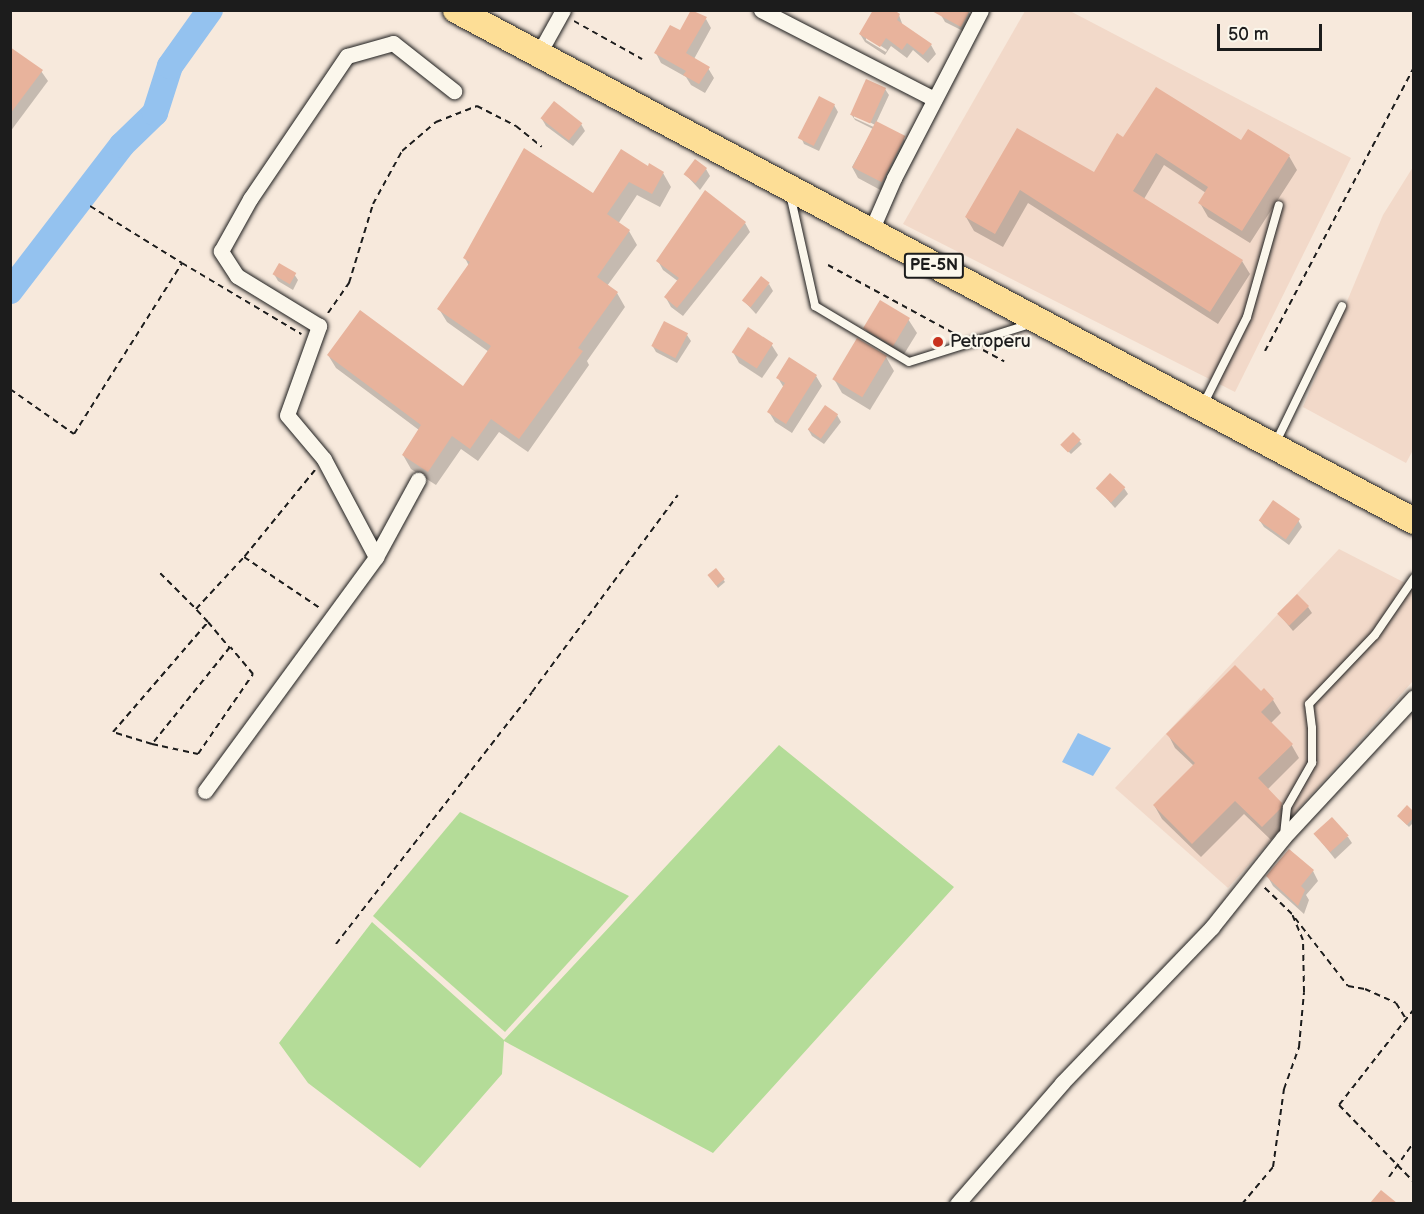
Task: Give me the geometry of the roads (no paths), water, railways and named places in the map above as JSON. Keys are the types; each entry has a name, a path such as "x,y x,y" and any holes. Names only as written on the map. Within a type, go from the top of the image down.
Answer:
{"highway":[{"name":"PE-5N","path":"456,10 789,190 1413,520"}],"street":[{"path":"761,10 934,99"},
{"path":"870,233 894,178 981,10"},
{"path":"538,55 562,12"},
{"path":"376,557 324,459 287,415 319,326 237,276 220,251 244,209 347,56 393,42 424,64 454,91"},
{"path":"205,791 376,557 417,480"},
{"path":"957,1203 1062,1083 1212,927 1283,838 1413,697"}],"lane":[{"path":"789,190 802,258 815,306 909,362 1040,321"},
{"path":"1202,407 1246,318 1278,206"},
{"path":"1274,446 1342,306"},
{"path":"1283,838 1287,807 1312,763 1309,704 1375,634 1413,578"}],"water":[{"path":"1078,733 1111,748 1093,776 1062,762"}],"waterway":[{"path":"10,291 122,145 155,113 170,66 210,10"}],"place":[{"name":"Petroperu","path":"938,342"}]}
